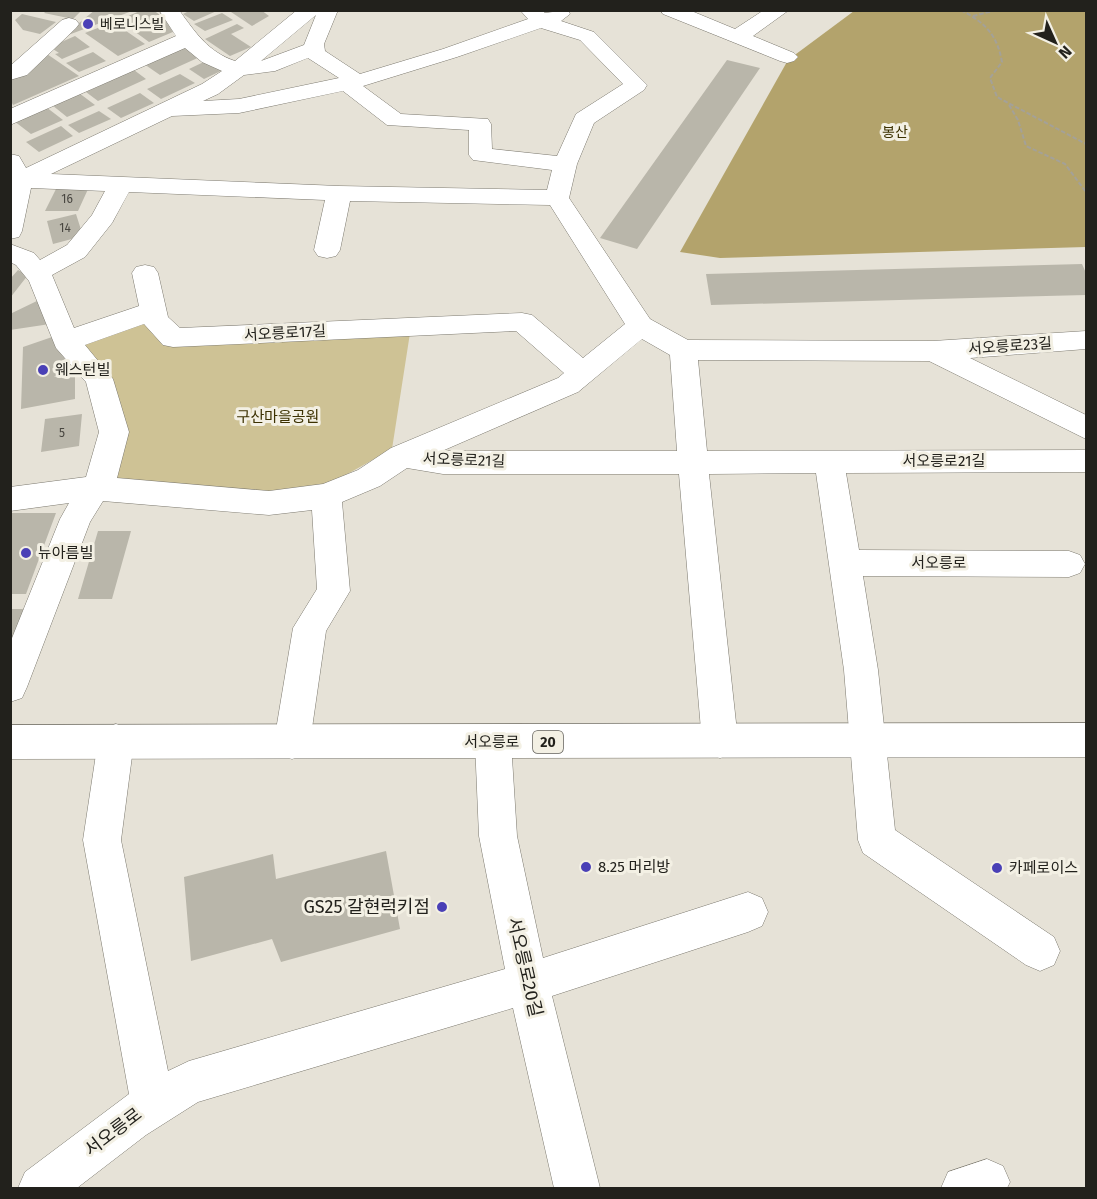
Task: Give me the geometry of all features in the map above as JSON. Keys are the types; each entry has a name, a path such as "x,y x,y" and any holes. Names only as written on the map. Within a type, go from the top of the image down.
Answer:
{"street":[{"path":"169,10 193,44 227,66 238,69 270,68 314,48"},
{"path":"14,174 171,109 210,89 310,10"},
{"path":"328,10 314,48 315,54 351,77 352,89 395,120 480,124 481,155 565,164"},
{"path":"171,109 239,106 351,83 450,53 536,16 568,10"},
{"path":"670,10 787,57"},
{"path":"735,38 779,10"},
{"path":"536,16 587,36 636,85 584,119 565,164 557,198 640,326 683,350 933,351 1086,428"},
{"path":"10,74 19,70 69,24"},
{"path":"10,117 189,38"},
{"path":"14,174 121,184 339,193 557,198"},
{"path":"10,231 14,174"},
{"path":"37,273 76,251 103,218 121,184"},
{"path":"327,250 339,193"},
{"path":"10,252 25,259 42,278 66,341 99,379 114,432 96,488 76,519 10,687"},
{"path":"66,341 153,311 145,273"},
{"name":"서오릉로17길","path":"153,311 155,320 173,338 522,322 583,373"},
{"name":"서오릉로21길","path":"402,456 568,385 640,326"},
{"name":"서오릉로23길","path":"933,351 1086,340"},
{"path":"683,350 720,741"},
{"path":"10,499 96,488 269,503 326,496 369,478 402,456"},
{"name":"서오릉로21길","path":"402,456 443,462 1086,461"},
{"path":"829,460 861,670 877,840 1040,951"},
{"path":"292,742 310,628 334,591 326,496"},
{"name":"서오릉로","path":"844,563 1069,564"},
{"name":"서오릉로","path":"41,1188 114,1129 152,1102 102,840 116,741"},
{"name":"서오릉로","path":"10,742 867,741 1084,746"},
{"name":"서오릉로20길","path":"493,742 498,836 529,983 578,1188"},
{"path":"152,1102 189,1083 529,983 748,912"}],"path":[{"path":"962,10 984,24 999,40 1002,62 990,78 997,97 1086,144"},
{"path":"972,16 997,10"},
{"path":"1009,105 1018,120 1026,146 1065,165 1086,192"}],"green space":[{"name":"봉산","path":"854,11 1086,11 1086,247 720,258 680,252 788,60"},
{"name":"구산마을공원","path":"148,319 150,328 410,333 392,449 319,490 276,497 104,482 114,432 83,343"}],"building":[{"path":"47,10 82,10 73,19 44,13"},
{"name":"베로니스빌","path":"95,10 132,11 63,37 63,36"},
{"path":"142,10 153,10 180,29 149,42 119,20"},
{"path":"184,10 219,10 194,21 183,14 187,12"},
{"path":"228,10 261,10 269,16 252,26"},
{"path":"222,13 233,20 205,31 194,24"},
{"path":"22,14 56,22 40,34 23,30 15,20"},
{"path":"113,22 145,44 118,56 85,33"},
{"path":"237,24 244,28 231,34 251,47 230,56 205,39"},
{"path":"75,36 90,47 62,59 55,54 59,53 50,47"},
{"path":"186,45 202,56 160,75 144,64"},
{"path":"93,52 106,61 79,72 66,63"},
{"path":"47,54 79,76 13,105 10,99 10,79"},
{"path":"210,59 225,69 204,79 189,69"},
{"path":"727,60 760,68 637,249 600,238"},
{"path":"134,70 146,79 98,101 86,92"},
{"path":"180,74 195,83 161,99 147,89"},
{"path":"79,93 95,105 67,117 52,105"},
{"path":"140,93 154,103 121,118 107,108"},
{"path":"46,107 63,120 31,134 14,121"},
{"path":"99,111 111,119 79,133 68,125"},
{"path":"61,126 73,136 39,152 26,142"},
{"path":"57,187 89,187 78,211 45,211"},
{"path":"76,214 83,236 53,244 47,221"},
{"path":"1082,264 1086,273 1086,295 711,305 706,274"},
{"path":"18,270 28,275 10,298 10,279"},
{"path":"41,299 50,324 10,330 10,314"},
{"name":"웨스턴빌","path":"55,336 68,366 54,377 75,373 75,399 21,409 23,347"},
{"path":"82,414 79,446 41,452 45,419"},
{"name":"뉴아름빌","path":"10,513 56,513 26,594 10,594"},
{"path":"98,531 131,531 112,599 78,599"},
{"path":"10,609 33,609 10,649"},
{"path":"386,851 400,929 281,962 272,939 191,961 184,877 273,854 276,879"}],"place":[{"name":"베로니스빌","path":"88,24"},
{"name":"웨스턴빌","path":"43,370"},
{"name":"뉴아름빌","path":"26,553"},
{"name":"8.25 머리방","path":"586,867"},
{"name":"카페로이스","path":"997,868"},
{"name":"GS25 갈현럭키점","path":"442,907"}]}
